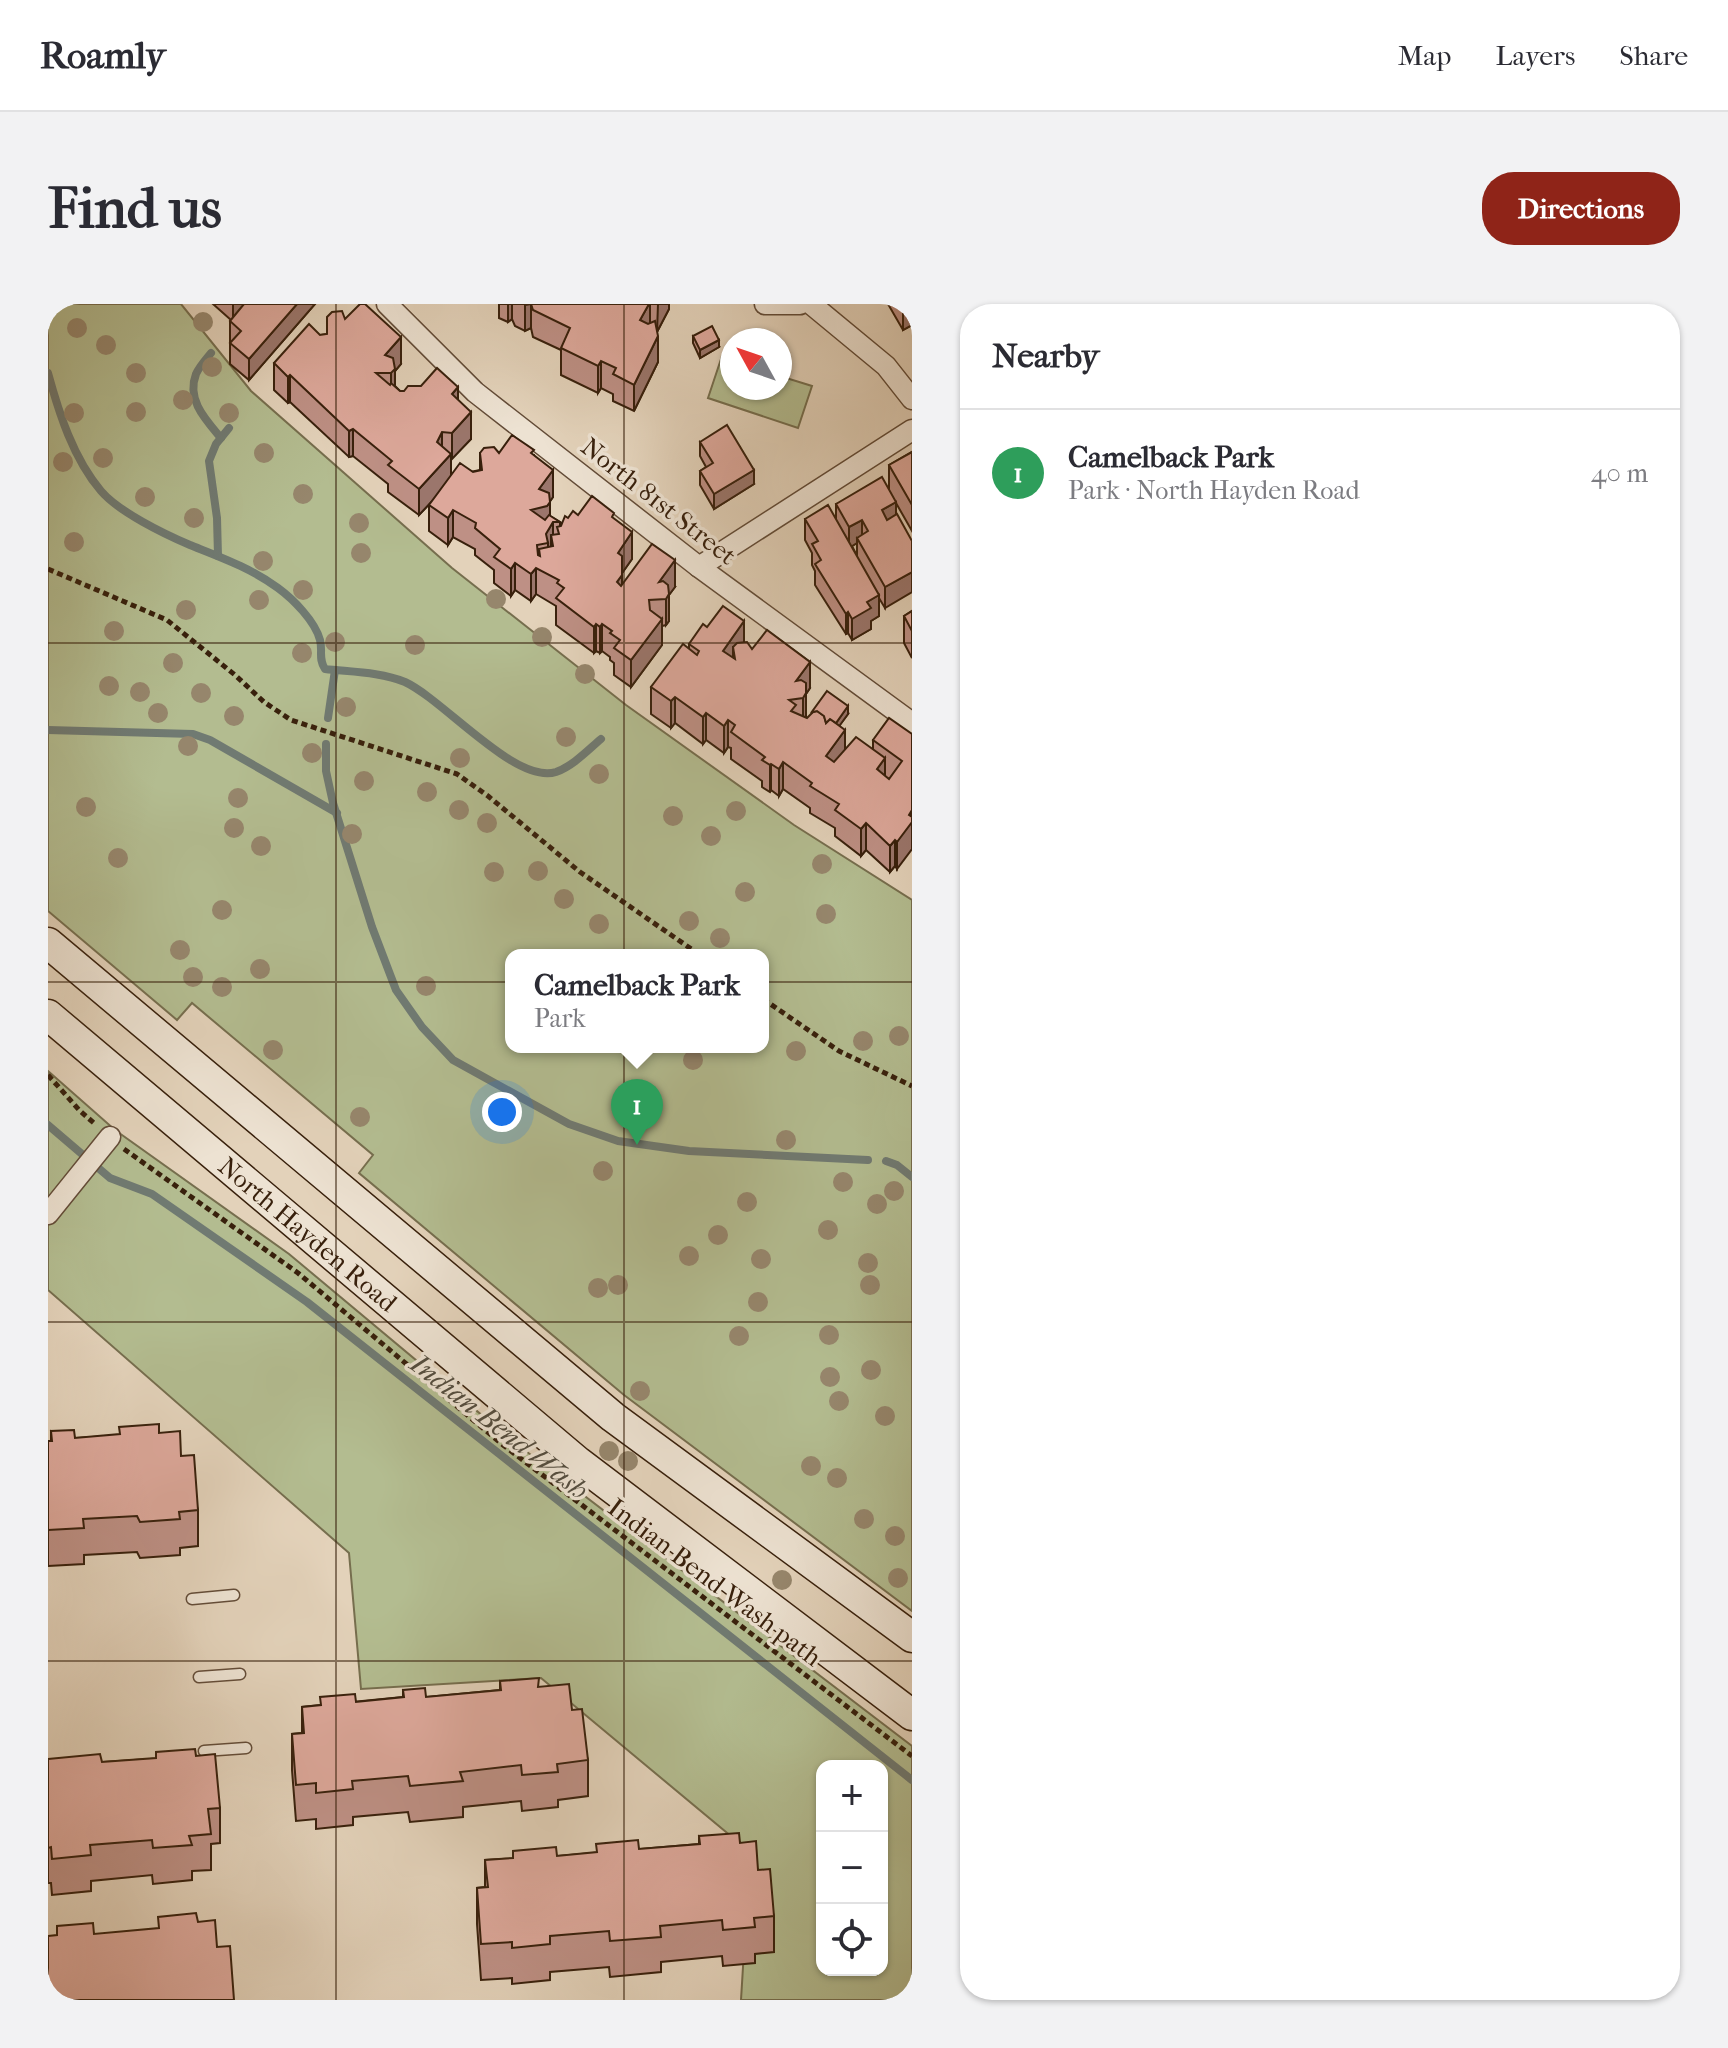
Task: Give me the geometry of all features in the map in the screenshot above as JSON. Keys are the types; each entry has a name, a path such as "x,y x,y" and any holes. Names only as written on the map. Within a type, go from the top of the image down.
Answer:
{"main road":[{"path":"48,943 613,1417 912,1637"},
{"name":"North Hayden Road","path":"48,1015 578,1462 912,1715"}],"street":[{"name":"North 81st Street","path":"387,304 475,392 699,567 912,723"},
{"path":"765,304 800,304"},
{"path":"811,304 886,366 912,399"},
{"path":"699,567 912,430"},
{"path":"48,1214 110,1137"}],"lane":[{"path":"192,1599 234,1595"},
{"path":"199,1677 240,1674"},
{"path":"204,1751 246,1748"}],"path":[{"path":"48,569 167,620 264,702 291,720 457,774 580,872 691,949"},
{"path":"769,1003 839,1051 912,1086"},
{"name":"Indian Bend Wash path","path":"48,1075 80,1111 138,1160 298,1273 503,1445 912,1756"}],"green space":[{"path":"48,304 181,304 251,391 452,568 626,705 794,825 912,900 912,1611 624,1395 359,1173 373,1155 192,1003 177,1020 48,911"},
{"path":"720,362 720,400 792,400 792,380 812,386 798,428 708,398"},
{"path":"48,1071 115,1130 289,1254 514,1442 912,1746 912,2000 741,2000 750,1852 541,1678 361,1689 349,1553 48,1290"}],"building":[{"path":"244,304 297,304 249,359 230,343 241,331 230,321"},
{"path":"360,304 365,304 401,337 385,355 393,358 395,369 391,373 376,373 390,385 404,391 408,386 421,386 437,368 458,387 452,394 471,412 452,433 442,432 437,442 451,454 419,489 388,465 392,461 353,429 349,431 274,363 309,324 320,335 327,334 327,317 332,312 342,311 345,319"},
{"path":"531,304 649,304 640,320 648,324 655,321 658,336 634,385 613,374 616,368 601,361 598,366 561,348 570,328 533,310"},
{"path":"712,326 719,340 700,350 693,336"},
{"path":"727,425 754,470 714,494 700,471 713,463 700,442"},
{"path":"512,435 534,450 531,453 553,470 539,489 549,493 550,502 547,506 531,510 545,520 549,515 560,522 553,522 546,534 548,543 537,545 538,555 539,549 553,546 551,535 559,534 557,527 561,526 565,516 568,518 573,511 578,515 592,496 632,532 618,553 622,556 622,575 617,582 621,586 652,544 675,560 659,582 668,585 666,599 649,600 650,610 662,619 631,660 614,648 620,640 610,633 612,631 602,624 594,627 556,598 564,588 557,583 559,580 536,568 531,574 515,563 511,569 494,557 500,549 475,528 476,523 453,510 448,518 429,505 460,463 473,472 482,470 480,453 484,448 494,447 499,453"},
{"path":"912,452 912,505 889,465"},
{"path":"882,477 896,502 882,510 887,520 897,514 912,541 912,572 885,587 857,538 868,531 862,520 849,527 836,504"},
{"path":"828,505 879,595 867,602 871,608 852,619 815,564 821,560 812,544 818,541 805,519"},
{"path":"723,606 744,621 723,651 735,659 733,647 737,643 747,642 752,649 767,630 810,662 796,681 806,683 806,693 803,698 789,700 796,705 791,711 807,718 817,711 824,716 826,723 830,719 845,730 826,756 834,762 856,737 885,758 877,769 889,779 902,761 873,740 889,718 912,734 912,810 909,815 912,822 897,842 895,840 890,846 866,823 861,829 835,810 839,804 810,786 812,783 783,762 779,769 762,760 765,757 731,732 735,725 728,720 724,726 706,713 703,717 675,697 671,701 651,687 683,644 697,655 699,651 689,644 703,624 707,627"},
{"path":"912,611 912,631 904,616"},
{"path":"827,691 848,706 836,723 830,719 826,723 824,716 817,711 811,713"},
{"path":"159,1424 159,1433 180,1431 181,1456 194,1455 198,1510 179,1512 180,1519 140,1522 137,1516 83,1519 84,1528 48,1530 48,1441 52,1441 51,1431 74,1430 75,1438 120,1434 119,1427"},
{"path":"539,1678 538,1687 569,1684 572,1710 582,1709 588,1760 557,1764 558,1772 522,1775 521,1765 460,1772 463,1781 410,1786 408,1776 352,1781 353,1789 316,1793 316,1783 296,1785 292,1734 304,1733 302,1707 321,1705 320,1697 355,1694 356,1702 404,1697 403,1690 425,1688 426,1697 501,1690 500,1681"},
{"path":"195,1749 196,1756 215,1754 220,1808 208,1809 211,1834 189,1836 192,1845 153,1848 152,1840 90,1845 91,1855 52,1859 51,1847 48,1848 48,1759 100,1754 102,1762 156,1758 156,1752"},
{"path":"739,1833 740,1843 756,1841 758,1870 770,1869 774,1916 754,1918 755,1927 723,1930 722,1920 660,1926 661,1937 610,1941 609,1931 550,1936 550,1944 512,1948 512,1942 481,1944 477,1888 488,1887 485,1860 513,1858 513,1851 556,1847 557,1856 597,1852 596,1844 638,1840 639,1849 700,1844 699,1836"},
{"path":"196,1913 198,1922 215,1920 217,1947 230,1946 234,2000 48,2000 48,1936 57,1935 57,1926 93,1923 94,1934 159,1928 158,1917"}],"waterway":[{"path":"211,353 196,374 194,392 199,409 221,438"},
{"path":"48,373 75,450 101,491 142,522 246,569 284,593 313,625 320,640 325,669 376,674 405,682 501,754 540,773 562,769 601,739"},
{"path":"218,556 217,518 209,461 216,444 229,428"},
{"path":"328,718 335,670"},
{"path":"48,730 193,734 210,740 337,813"},
{"path":"326,744 326,771 333,803 372,927 396,990 422,1027 453,1060 569,1124 618,1141 689,1151 868,1160"},
{"name":"Indian Bend Wash","path":"48,1125 110,1178 152,1194 307,1302 912,1780"},
{"path":"886,1161 912,1177"}],"place":[{"name":"Camelback Park","path":"637,1145"}]}
